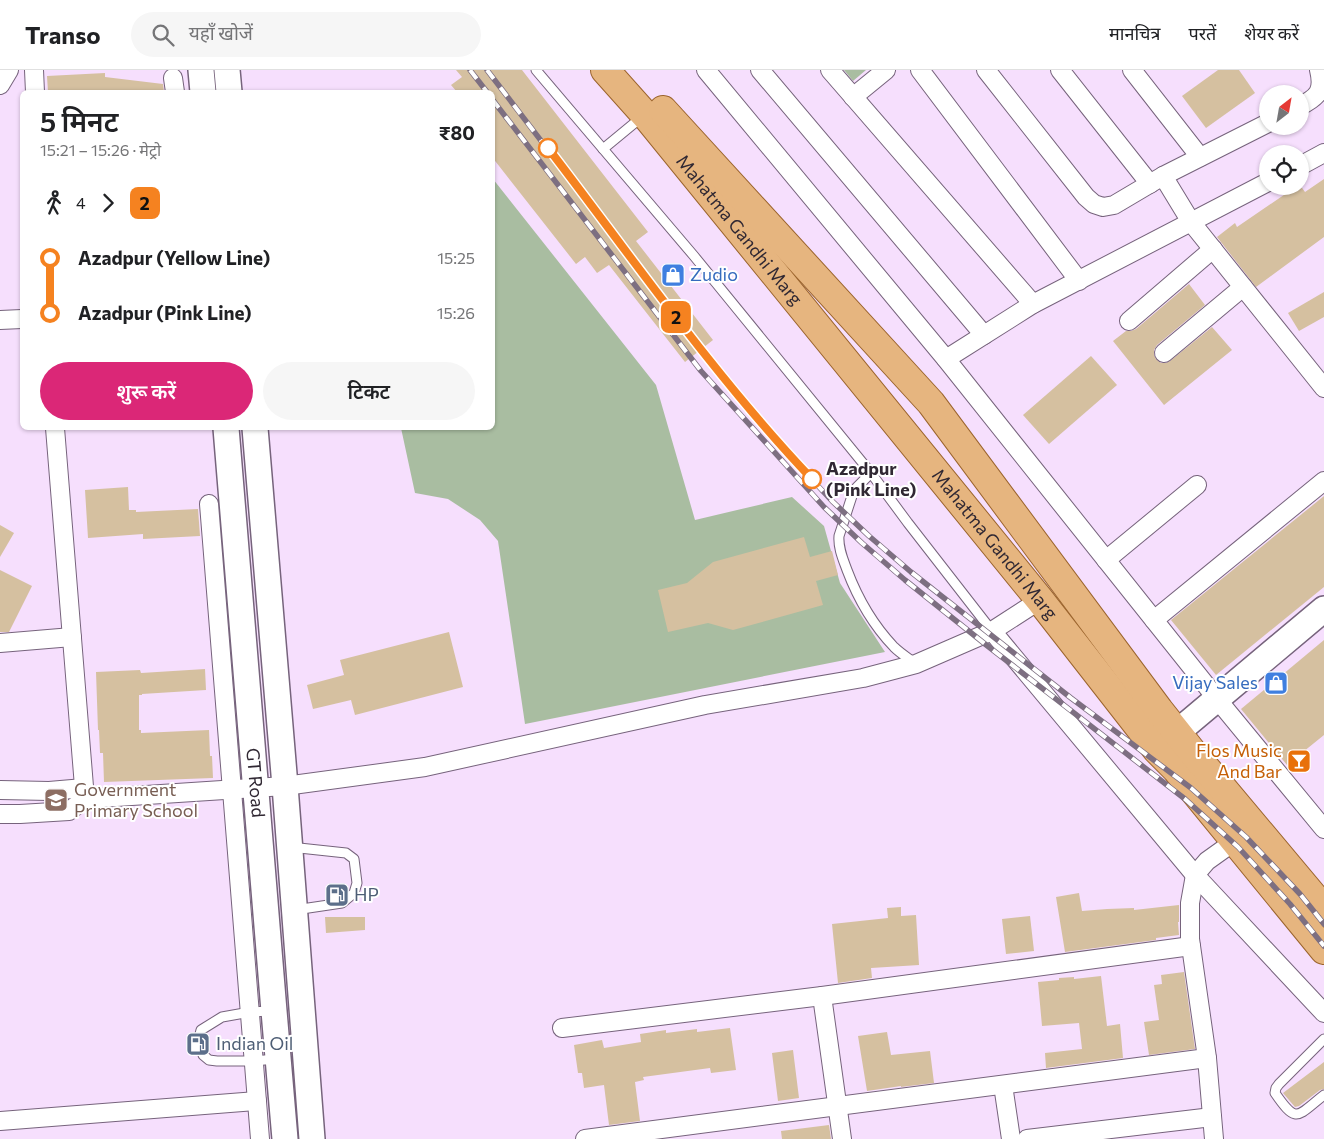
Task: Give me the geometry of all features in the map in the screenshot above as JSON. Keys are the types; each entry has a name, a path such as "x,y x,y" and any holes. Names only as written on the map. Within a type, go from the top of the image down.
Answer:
{"main road":[{"path":"201,70 202,90"},
{"path":"227,70 229,90"},
{"name":"Mahatma Gandhi Marg","path":"605,70 645,114 1040,600 1157,750 1176,769 1324,950"},
{"name":"Mahatma Gandhi Marg","path":"630,70 663,109 931,403 1194,754 1324,909"},
{"name":"GT Road","path":"226,430 244,788 262,1012 278,1058 285,1139"},
{"name":"GT Road","path":"255,430 312,1139"},
{"path":"1157,750 1324,609"}],"street":[{"path":"0,85 9,70"},
{"path":"34,70 35,90"},
{"path":"706,70 946,359 1217,699 1324,829"},
{"path":"760,70 984,335"},
{"path":"830,70 1033,304"},
{"path":"854,97 886,70"},
{"path":"920,70 1079,281"},
{"path":"986,70 1086,197 1094,204 1103,207 1114,205 1156,180 1259,128"},
{"path":"1060,70 1191,222 1324,388"},
{"path":"1132,70 1200,157"},
{"path":"1309,102 1319,94 1322,86 1319,70"},
{"path":"1309,161 1324,153"},
{"path":"946,359 1033,304 1259,187"},
{"path":"1129,321 1213,250"},
{"path":"1164,353 1243,287"},
{"path":"0,320 20,318"},
{"path":"0,814 69,810 84,794 54,430"},
{"path":"1154,620 1324,481"},
{"path":"1106,560 1196,484"},
{"path":"209,504 244,788"},
{"path":"0,790 84,794 285,786 425,767 705,705 863,678 916,664 992,631 1040,600"},
{"path":"992,631 1195,875 1324,1013"},
{"path":"0,643 72,637"},
{"path":"1214,1139 1207,1058 1191,946 1190,903 1195,875 1207,860 1235,841"},
{"path":"562,1028 822,996 1191,946"},
{"path":"822,996 842,1139"},
{"path":"260,1139 254,1061 262,1012"},
{"path":"585,1139 1207,1058"},
{"path":"1003,1085 1011,1139"},
{"path":"0,1121 257,1101"},
{"path":"1027,1139 1212,1117"}],"lane":[{"path":"536,70 694,256 871,473 992,631"},
{"path":"602,149 645,114"},
{"path":"871,473 857,487 852,496 838,536 838,543 854,589 862,605 895,648 916,664"},
{"path":"290,847 346,853 354,859 357,883 354,893 342,903 295,910"},
{"path":"262,1012 222,1017 201,1030 199,1038 203,1055 209,1060 216,1061 254,1061 278,1058"},
{"path":"1324,1039 1279,1084 1275,1093 1284,1106 1292,1114 1296,1115 1324,1095"}],"green space":[{"path":"844,70 866,70 853,81"},
{"path":"495,182 656,385 695,520 792,497 824,526 840,583 885,652 525,724 498,541 480,520 448,499 415,493 401,430 495,430"}],"building":[{"path":"456,70 522,70 648,232 636,241 713,340 685,362 609,265 597,273 585,257 576,264 495,161 495,90 455,90 451,85 462,77"},
{"path":"1218,70 1239,70 1255,93 1206,128 1182,96"},
{"path":"105,73 105,77 163,84 164,90 48,90 47,76"},
{"path":"1324,179 1324,237 1256,287 1217,237 1235,223 1237,227 1284,195 1309,195 1309,189"},
{"path":"1189,284 1205,305 1157,345 1154,350 1156,359 1161,363 1170,361 1212,327 1232,350 1164,405 1113,341 1126,331 1136,329"},
{"path":"1324,292 1324,317 1299,331 1288,313"},
{"path":"1091,356 1117,385 1049,444 1023,415"},
{"path":"128,487 129,510 136,510 136,512 198,509 200,536 143,539 143,534 88,538 85,490"},
{"path":"1324,496 1324,587 1216,675 1171,620"},
{"path":"0,525 14,533 0,557"},
{"path":"804,537 810,557 832,551 838,575 816,581 823,605 733,630 708,623 668,632 658,590 687,583 713,562"},
{"path":"0,570 32,586 9,632 0,632"},
{"path":"449,632 463,687 355,715 351,700 313,709 307,685 344,675 340,660"},
{"path":"1324,640 1324,735 1287,765 1241,709"},
{"path":"205,669 206,690 139,695 139,730 141,730 141,733 209,730 213,778 104,782 103,753 100,753 98,730 96,672 140,670 141,673"},
{"path":"1079,893 1082,911 1134,908 1134,910 1179,905 1179,935 1156,938 1156,940 1065,952 1056,897"},
{"path":"901,907 901,916 916,915 919,965 871,968 872,978 838,983 832,924 888,918 887,908"},
{"path":"1030,916 1034,951 1006,954 1002,919"},
{"path":"325,917 365,917 365,930 326,933"},
{"path":"1184,972 1195,1049 1149,1055 1144,1022 1159,1020 1154,985 1162,984 1161,975"},
{"path":"1101,976 1107,1026 1120,1024 1123,1058 1046,1068 1045,1053 1082,1049 1079,1023 1042,1026 1038,982 1059,980 1059,978 1074,977 1074,979"},
{"path":"730,1028 736,1070 711,1073 710,1068 643,1077 644,1080 635,1082 640,1121 609,1125 604,1085 584,1088 582,1073 578,1073 574,1045 602,1040 604,1048 641,1042 640,1034 666,1030 666,1033 697,1029 697,1032"},
{"path":"887,1032 891,1055 930,1051 934,1083 867,1091 858,1036"},
{"path":"793,1050 799,1098 778,1101 772,1053"},
{"path":"1324,1062 1324,1089 1295,1107 1283,1093"},
{"path":"829,1125 831,1139 782,1139 781,1131"}],"railway":[{"path":"470,70 485,90"},
{"path":"487,70 711,363 791,457 832,501 911,572 1071,698 1191,788 1246,837 1300,894 1324,924"},
{"path":"495,103 701,371 824,507 905,580 1185,799 1238,847 1290,904 1324,946"}],"metro line":[{"name":"2","path":"548,148 711,363 812,479"}],"place":[{"name":"Zudio","path":"673,275"},
{"name":"Azadpur (Pink Line)","path":"812,479"},
{"name":"Vijay Sales","path":"1276,683"},
{"name":"Flos Music And Bar","path":"1299,761"},
{"name":"Government Primary School","path":"56,800"},
{"name":"HP","path":"337,895"},
{"name":"Indian Oil","path":"198,1044"}]}
